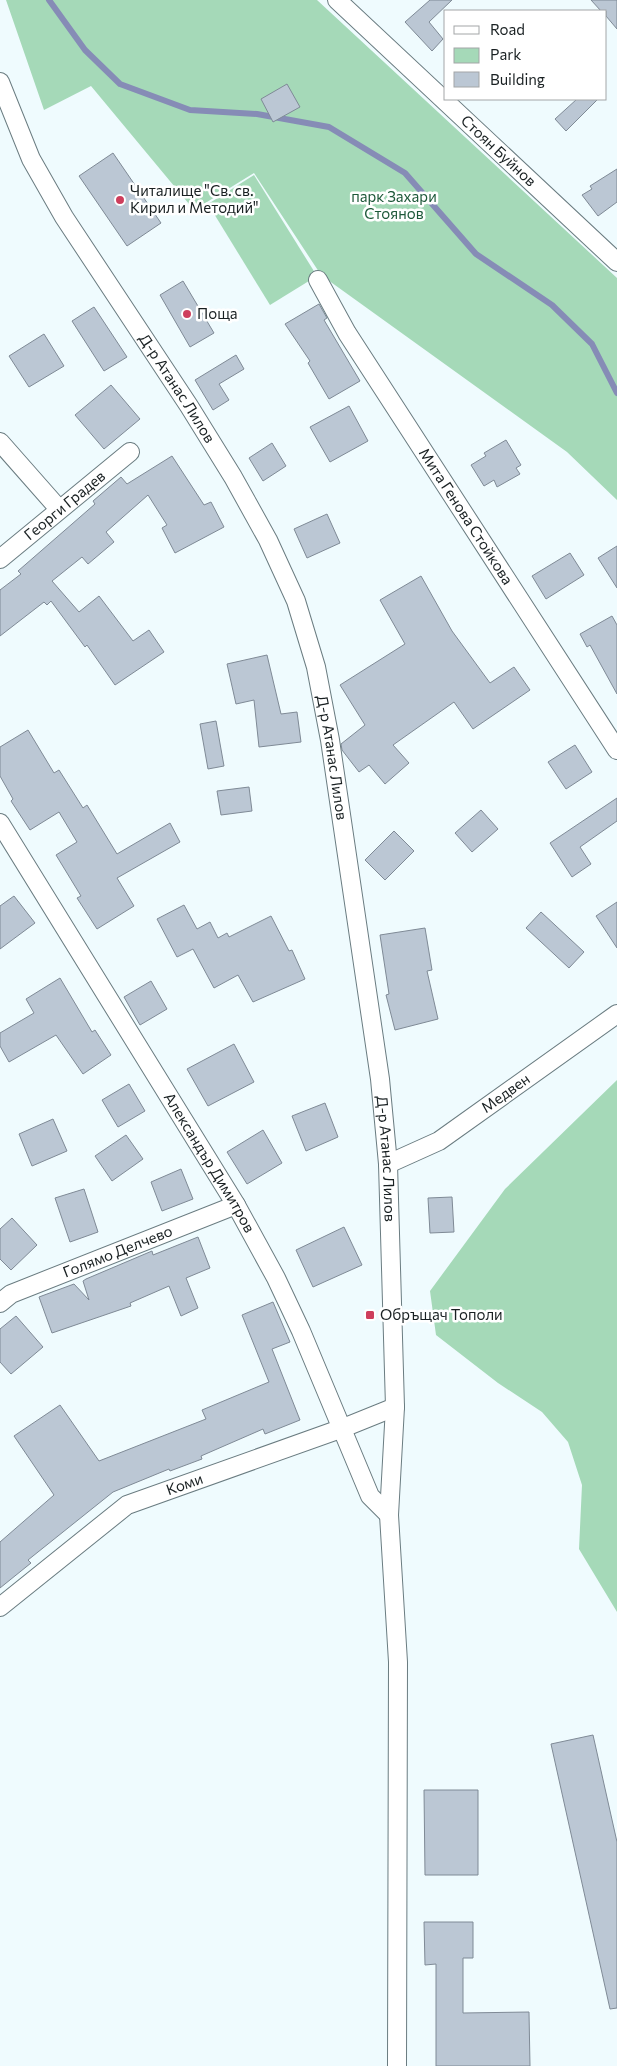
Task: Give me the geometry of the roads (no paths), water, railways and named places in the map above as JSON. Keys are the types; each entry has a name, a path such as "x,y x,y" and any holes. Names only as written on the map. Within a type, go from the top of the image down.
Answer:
{"street":[{"name":"Стоян Буйнов","path":"337,0 617,262"},
{"name":"Д-р Атанас Лилов","path":"0,82 31,159 64,217 233,477 268,540 296,601 316,667 330,740 380,1079 388,1164 395,1407 389,1515 398,1662 397,2066"},
{"name":"Мита Генова Стойкова","path":"318,280 348,333 617,750"},
{"path":"0,442 59,509"},
{"name":"Георги Градев","path":"0,559 130,452"},
{"name":"Александър Димитров","path":"0,823 236,1205 280,1287 343,1428 370,1496 389,1515"},
{"name":"Медвен","path":"388,1164 439,1141 617,1014"},
{"name":"Голямо Делчево","path":"4,1293 236,1205"},
{"name":"Коми","path":"2,1600 127,1505 343,1428 395,1407"}],"waterway":[{"path":"49,0 85,50 120,84 190,110 257,114 329,127 405,173 476,254 552,305 592,344 617,393"}],"place":[{"name":"Читалище \"Св. св. Кирил и Методий\"","path":"120,200"},
{"name":"Поща","path":"187,314"},
{"name":"Обръщач Тополи","path":"370,1315"}],"park label":[{"name":"парк Захари Стоянов","path":"394,206"}]}
